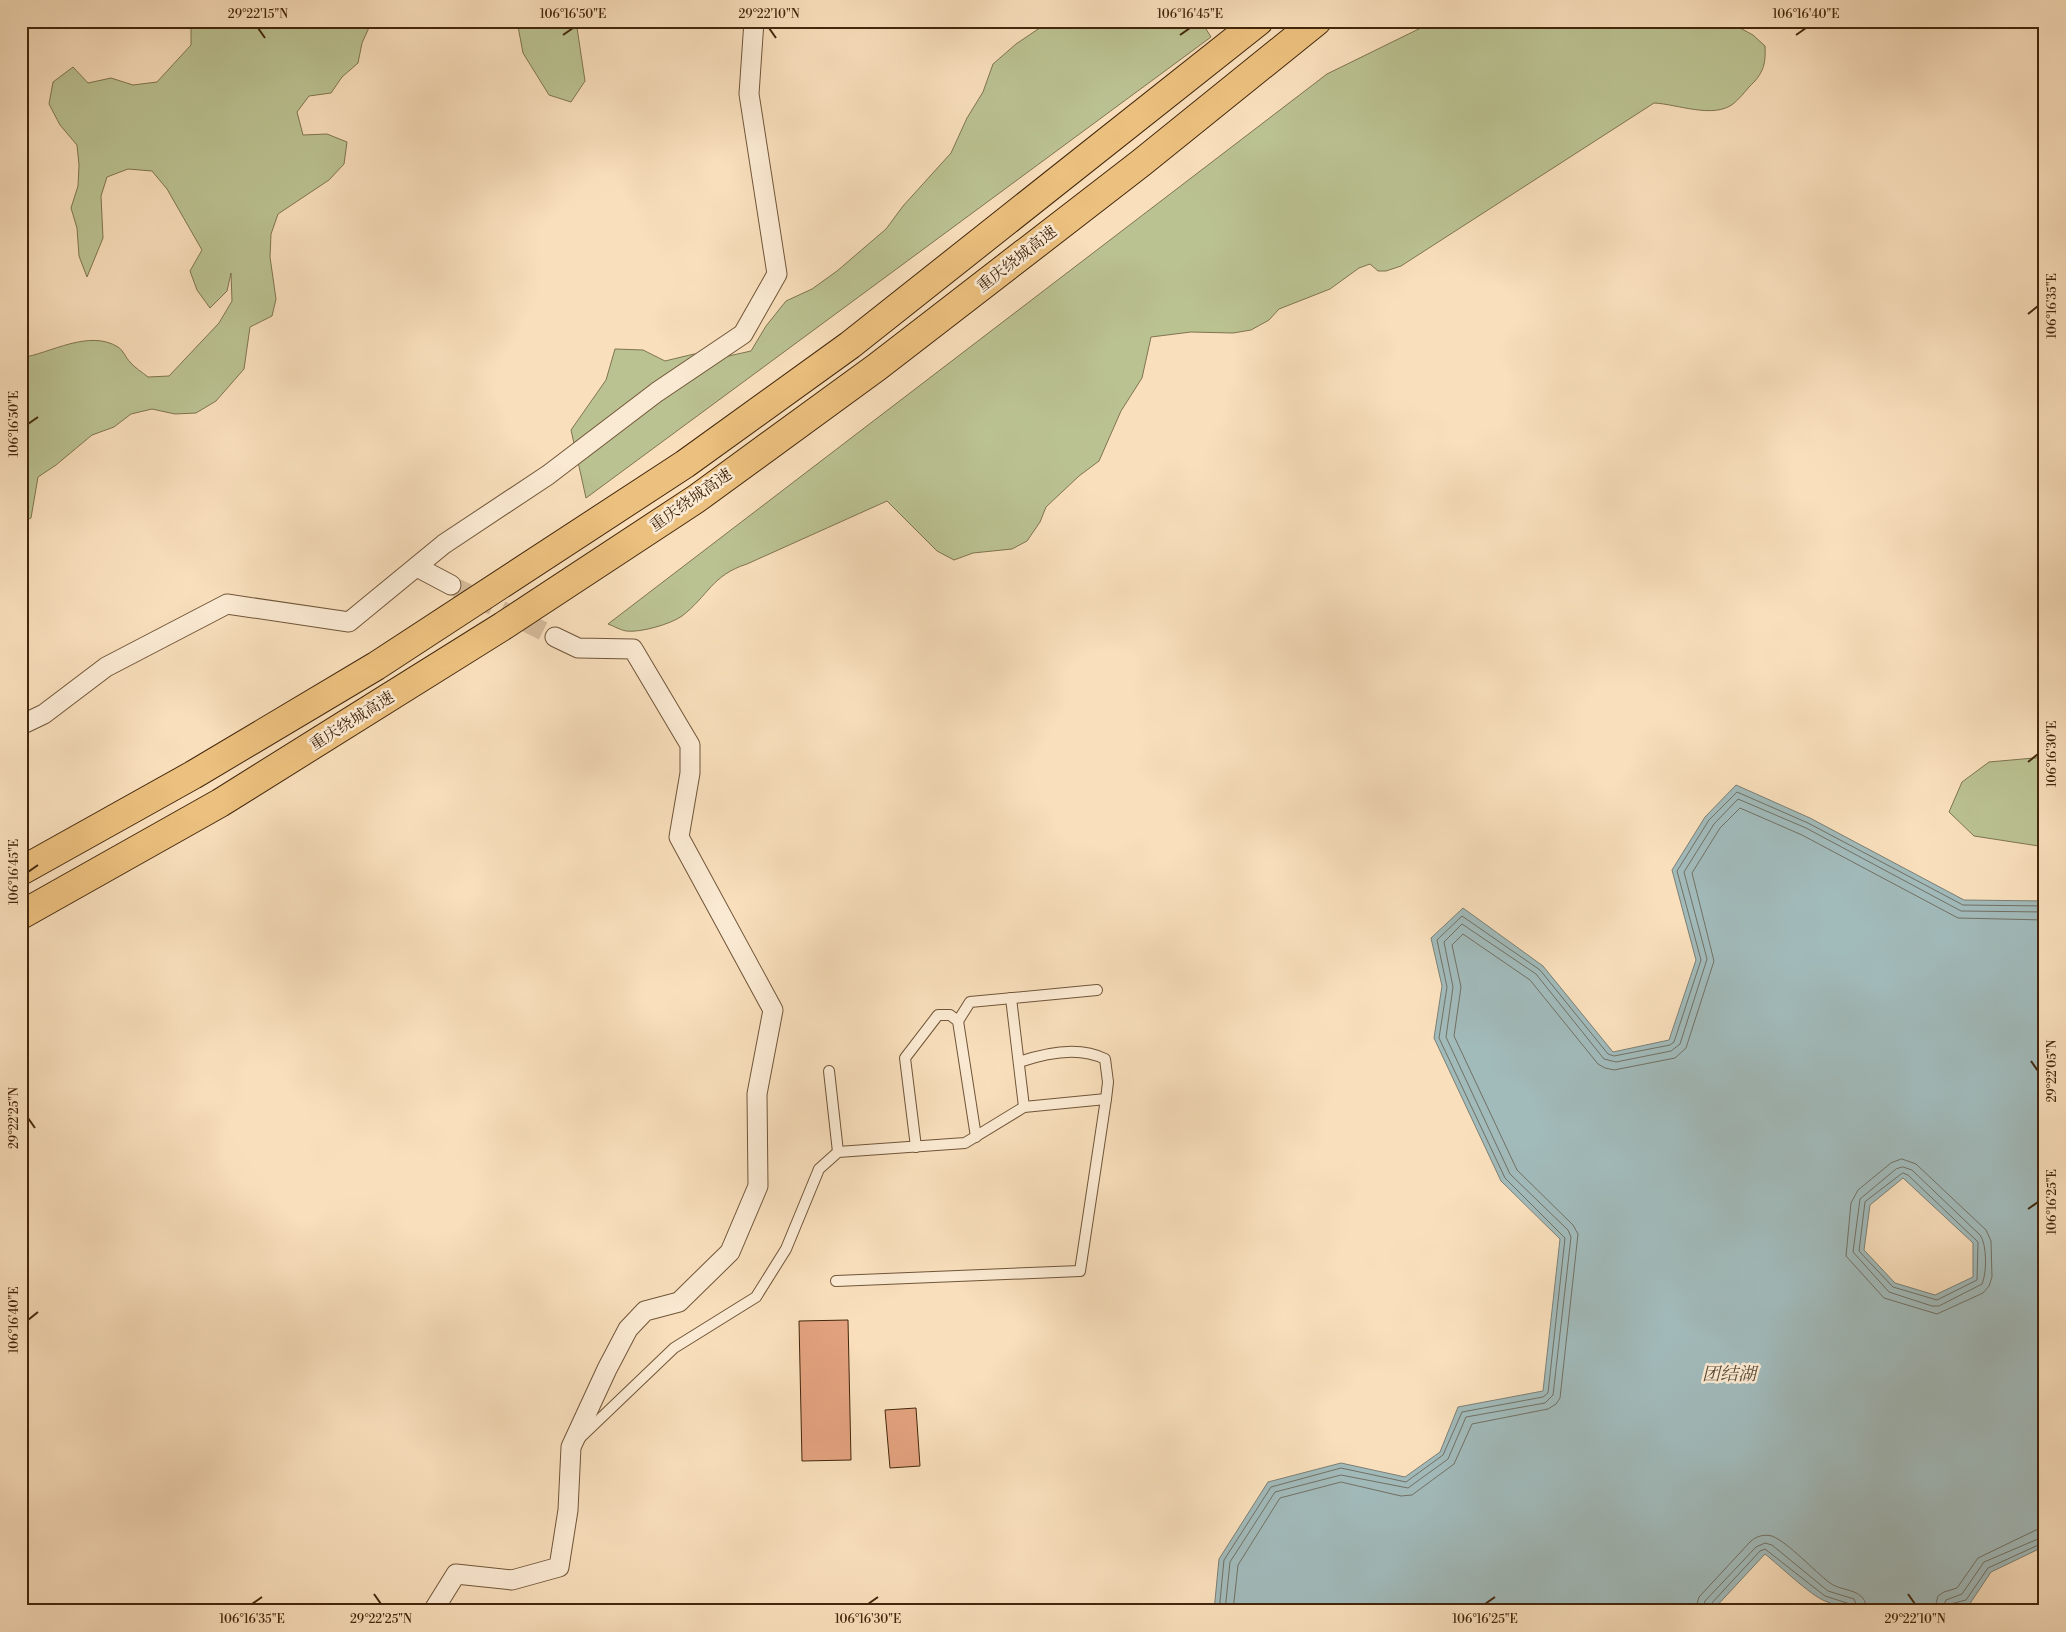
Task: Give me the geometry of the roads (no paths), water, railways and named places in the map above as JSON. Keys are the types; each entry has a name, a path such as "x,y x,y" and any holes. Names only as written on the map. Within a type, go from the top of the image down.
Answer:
{"highway":[{"name":"重庆绕城高速","path":"21,871 193,775 376,666 685,464 850,345 1259,21"},
{"name":"重庆绕城高速","path":"21,915 220,804 503,626 696,499 877,367 1110,187 1317,21"}],"street":[{"path":"21,725 44,714 106,667 227,604 349,622 444,544 548,475 657,392 743,334 777,274 748,94 754,21"},
{"path":"417,566 451,585"},
{"path":"433,1611 456,1574 512,1580 559,1567 568,1510 571,1447 628,1329 646,1311 679,1302 730,1252 758,1186 757,1094 773,1010 679,837 690,773 690,745 633,649 578,648 555,637"}],"lane":[{"path":"976,1137 958,1021 970,1002 1097,990"},
{"path":"1011,998 1024,1107"},
{"path":"916,1147 905,1058 938,1015 950,1015 958,1021"},
{"path":"836,1281 1080,1271 1106,1099 1108,1082 1105,1059 1093,1053 1038,1056 1019,1062"},
{"path":"828,1071 838,1152"},
{"path":"571,1447 674,1348 756,1297 786,1249 819,1169 838,1152 965,1143 1024,1107 1106,1099"}],"water":[{"name":"团结湖","path":"1736,785 1810,818 1964,900 2045,901 2045,1546 1991,1572 1969,1605 1916,1612 1857,1610 1825,1601 1811,1593 1765,1554 1712,1611 1214,1611 1219,1559 1268,1482 1341,1463 1405,1477 1440,1452 1458,1407 1543,1391 1560,1239 1501,1181 1434,1038 1442,986 1431,938 1463,908 1543,966 1613,1052 1669,1040 1696,960 1672,870 1705,817","holes":["1903,1178 1973,1243 1973,1277 1935,1295 1895,1283 1864,1250 1870,1205"]}],"tunnel":[{"path":"451,585 555,637"}]}
